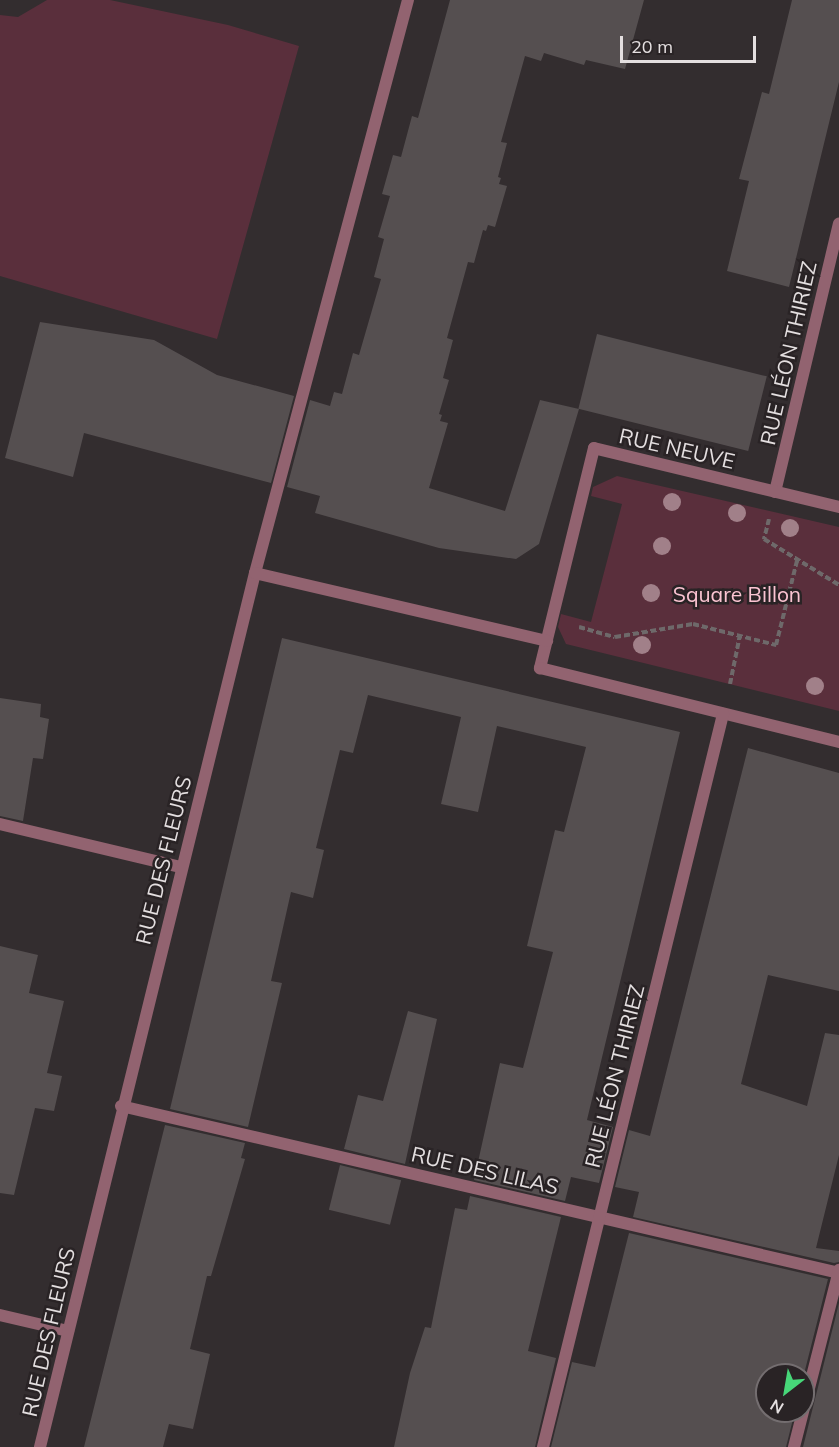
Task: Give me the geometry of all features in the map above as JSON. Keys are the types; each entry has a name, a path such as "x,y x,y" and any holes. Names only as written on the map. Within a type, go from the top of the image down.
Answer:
{"street":[{"name":"RUE DES FLEURS","path":"40,1447 121,1106 255,573 408,0"},
{"name":"RUE LÉON THIRIEZ","path":"775,492 839,224"},
{"name":"RUE NEUVE","path":"546,641 594,448 839,507"},
{"path":"255,573 546,641 540,669 839,742"},
{"name":"RUE LÉON THIRIEZ","path":"543,1447 723,714"},
{"path":"0,824 181,867"},
{"name":"RUE DES LILAS","path":"121,1106 839,1272"},
{"path":"794,1447 839,1272"},
{"path":"0,1315 68,1331"}],"path":[{"path":"775,492 764,539 839,585"},
{"path":"552,619 615,637 693,624 776,645 797,561"},
{"path":"723,714 740,635"}],"green space":[{"path":"47,0 110,0 228,25 299,46 217,339 0,276 0,15 18,17"},
{"name":"Square Billon","path":"617,476 839,527 839,711 566,644 558,627 561,614 591,622 622,504 591,496 593,487"}],"building":[{"path":"450,0 644,0 625,69 586,60 584,65 544,53 541,61 525,56 501,142 507,143 498,177 501,178 499,184 507,186 495,227 488,225 486,231 483,230 474,263 468,262 447,338 453,340 443,378 449,380 439,414 442,415 440,421 448,423 429,488 505,511 540,400 579,409 539,544 516,559 439,548 315,513 320,496 287,487 310,400 330,406 334,392 342,394 353,353 359,355 381,279 374,277 384,239 378,237 390,196 382,194 393,155 401,157 412,116 418,118"},
{"path":"792,0 839,0 839,82 789,287 727,271 749,181 739,179 762,92 769,94"},
{"path":"40,322 154,340 217,375 294,396 271,483 84,433 73,477 5,458"},
{"path":"597,334 767,376 748,451 578,409"},
{"path":"282,638 680,732 587,1120 613,1127 599,1183 571,1177 565,1201 474,1180 500,1063 523,1068 553,952 527,946 555,830 564,832 586,747 497,726 478,812 441,804 461,717 368,695 353,753 340,750 316,848 324,850 313,898 291,892 271,981 282,983 248,1127 170,1109"},
{"path":"0,698 41,704 40,717 49,719 43,759 33,758 23,821 0,816"},
{"path":"748,748 839,773 839,991 768,975 741,1084 807,1106 825,1033 839,1035 839,1155 816,1248 839,1251 839,1262 834,1263 633,1217 639,1192 615,1187 629,1130 650,1136"},
{"path":"0,946 38,955 29,993 64,1001 47,1073 62,1076 54,1111 35,1108 14,1195 0,1193"},
{"path":"408,1011 437,1019 405,1164 344,1149 358,1095 383,1101"},
{"path":"165,1125 245,1143 241,1158 245,1159 211,1276 207,1276 190,1349 210,1354 193,1429 169,1424 163,1447 84,1447"},
{"path":"340,1165 401,1180 390,1225 329,1210"},
{"path":"470,1196 561,1217 528,1351 556,1358 535,1447 394,1447 410,1373 425,1327 431,1328 455,1208 467,1210"},
{"path":"629,1233 828,1279 807,1363 755,1363 755,1423 792,1423 786,1447 551,1447 572,1362 595,1367"},
{"path":"839,1303 839,1447 803,1447 809,1423 815,1423 815,1399"}]}
